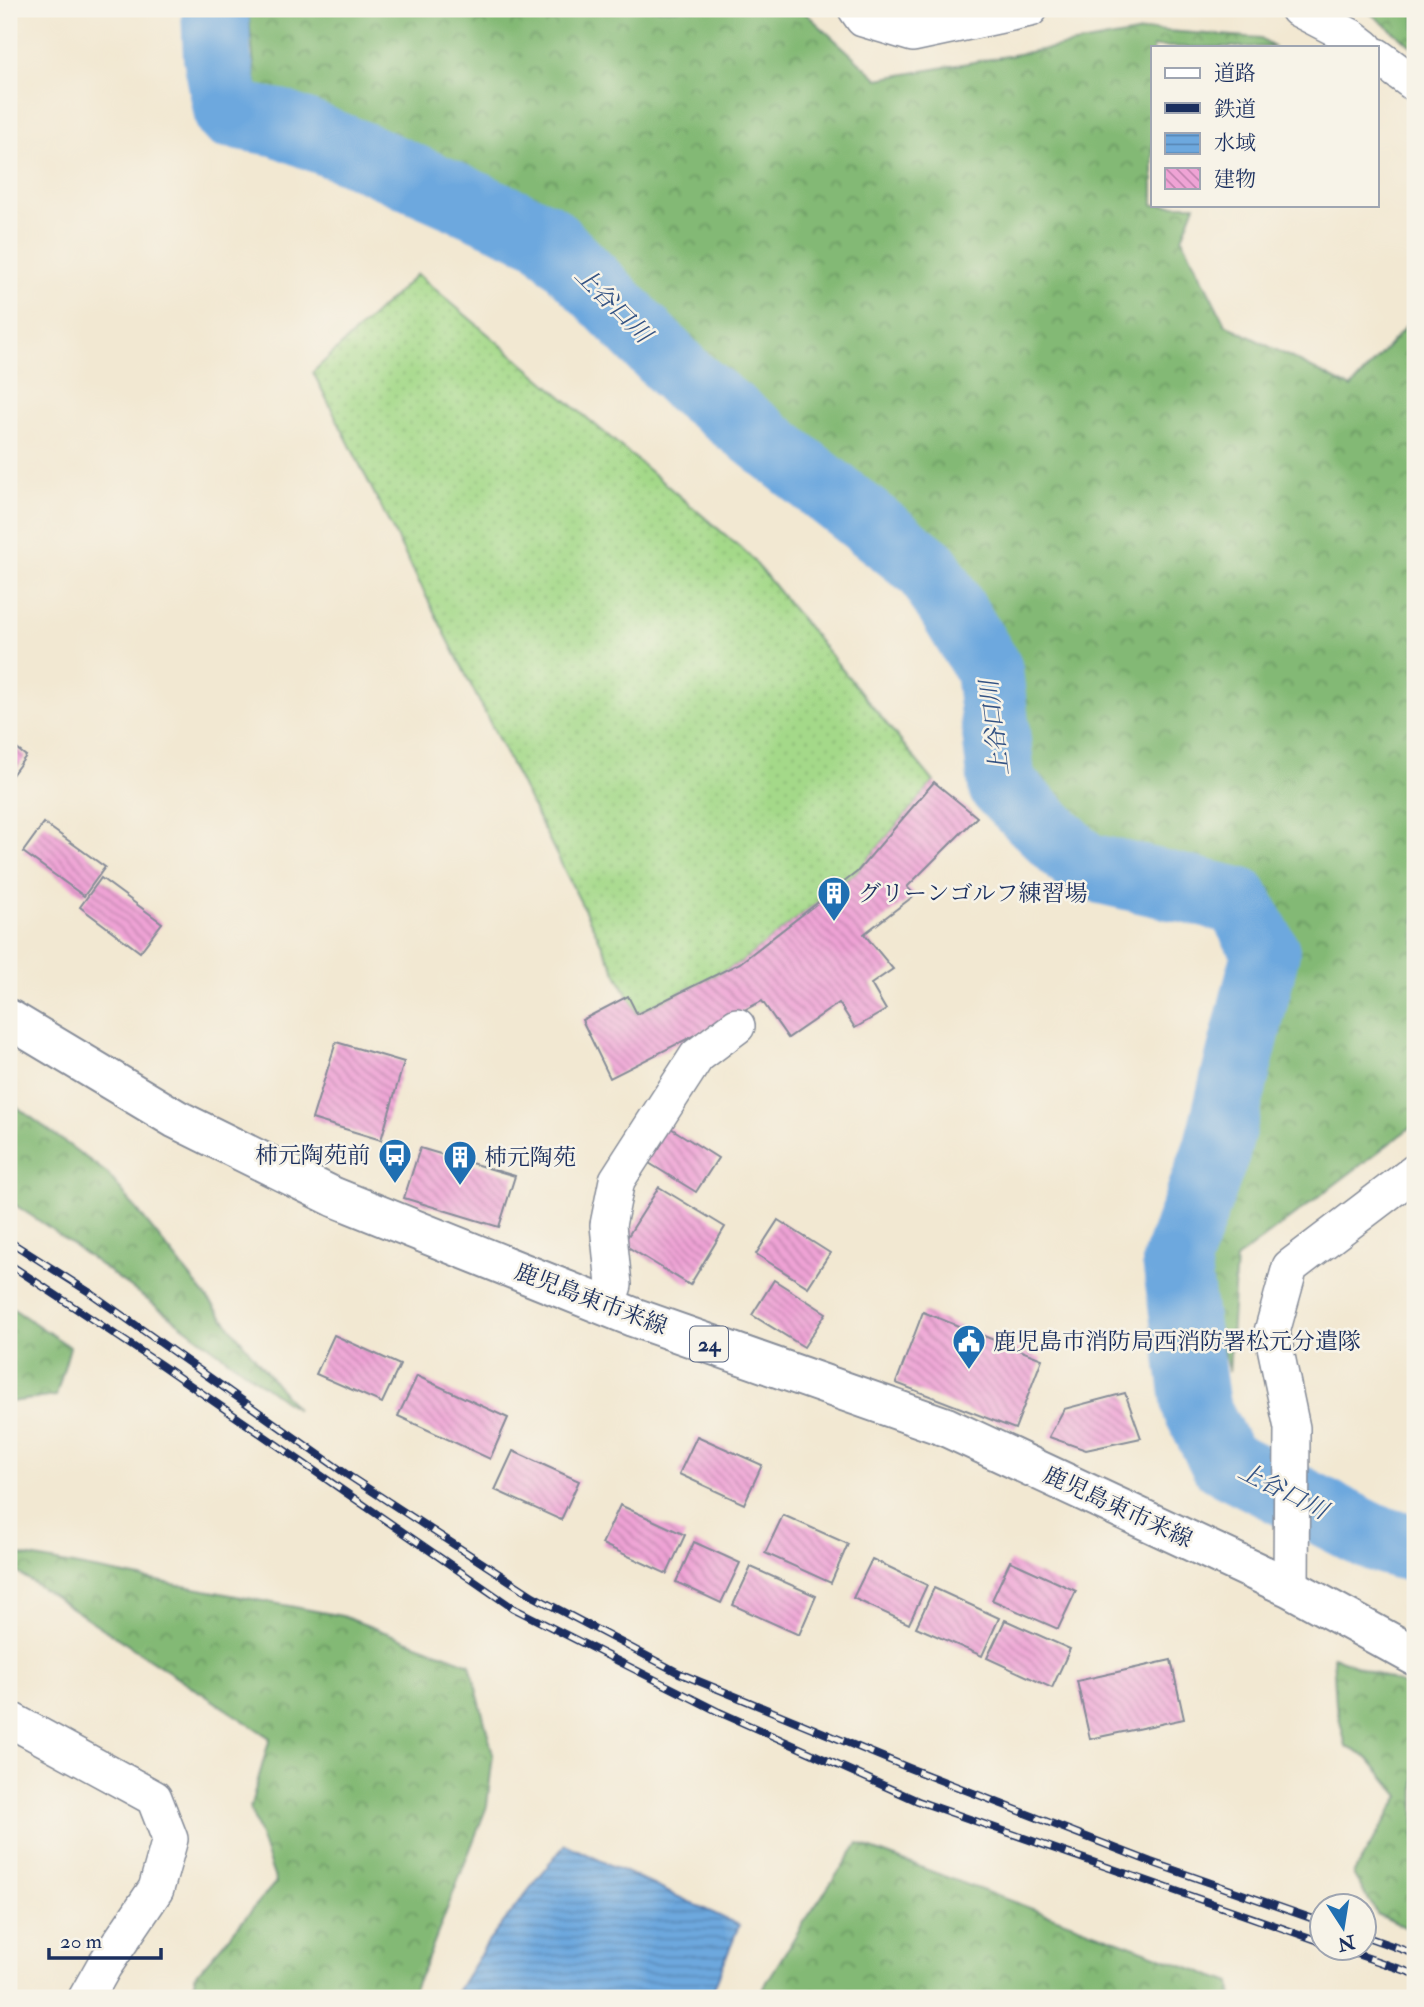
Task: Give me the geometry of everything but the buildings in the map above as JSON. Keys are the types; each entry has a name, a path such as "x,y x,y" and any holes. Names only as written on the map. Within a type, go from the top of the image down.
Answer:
{"main road":[{"name":"鹿児島東市来線","path":"9,1018 176,1119 334,1198 607,1307 946,1427 1291,1588 1415,1657"}],"street":[{"path":"856,9 863,19 913,34 1030,9"},
{"path":"1298,9 1352,37 1364,46"},
{"path":"1378,56 1415,84"},
{"path":"607,1307 614,1285 608,1225 617,1180 697,1056 737,1026"},
{"path":"1291,1588 1292,1428 1272,1332 1290,1267 1415,1172"},
{"path":"14,1731 154,1798 170,1839 156,1889 86,1998"}],"green space":[{"path":"248,9 801,9 878,79 1153,30 1261,38 1272,46 1151,46 1151,206 1195,206 1182,238 1225,324 1351,388 1415,316 1415,1124 1236,1259 1229,1372 1199,1267 1292,948 1256,889 1096,852 1029,785 1008,661 943,547 695,355 540,203 257,96"},
{"path":"1365,9 1415,9 1415,49"},
{"path":"417,274 749,555 934,782 857,872 740,963 637,1014 313,372"},
{"path":"9,1101 108,1174 297,1410 9,1201"},
{"path":"9,1306 70,1347 56,1396 9,1402"},
{"path":"9,1553 342,1616 470,1664 493,1754 487,1806 426,1963 409,1998 191,1998 195,1976 276,1882 250,1808 270,1738 9,1567"},
{"path":"1333,1656 1406,1686 1415,1698 1415,1932 1378,1914 1378,1892 1364,1892 1353,1874 1400,1796 1368,1758 1346,1746 1336,1705"},
{"path":"858,1844 1231,1983 1233,1998 757,1998 802,1925"}],"water":[{"path":"565,1844 739,1925 710,1998 453,1998 488,1942"}],"waterway":[{"name":"上谷口川","path":"215,9 217,57 228,114 279,123 368,158 545,236 688,381 928,569 989,670 1002,786 1084,866 1238,901 1266,952 1217,1149 1176,1261 1196,1407 1223,1461 1372,1537 1415,1548"}],"railway":[{"path":"9,1241 89,1292 349,1476 533,1596 679,1673 909,1768 1151,1862 1308,1917"},
{"path":"9,1264 161,1365 513,1608 719,1712 918,1801 1308,1937"},
{"path":"1378,1941 1415,1954"},
{"path":"1378,1961 1415,1974"}],"place":[{"name":"グリーンゴルフ練習場","path":"834,923"},
{"name":"柿元陶苑前","path":"395,1185"},
{"name":"柿元陶苑","path":"460,1187"},
{"name":"鹿児島市消防局西消防署松元分遣隊","path":"969,1371"}]}
